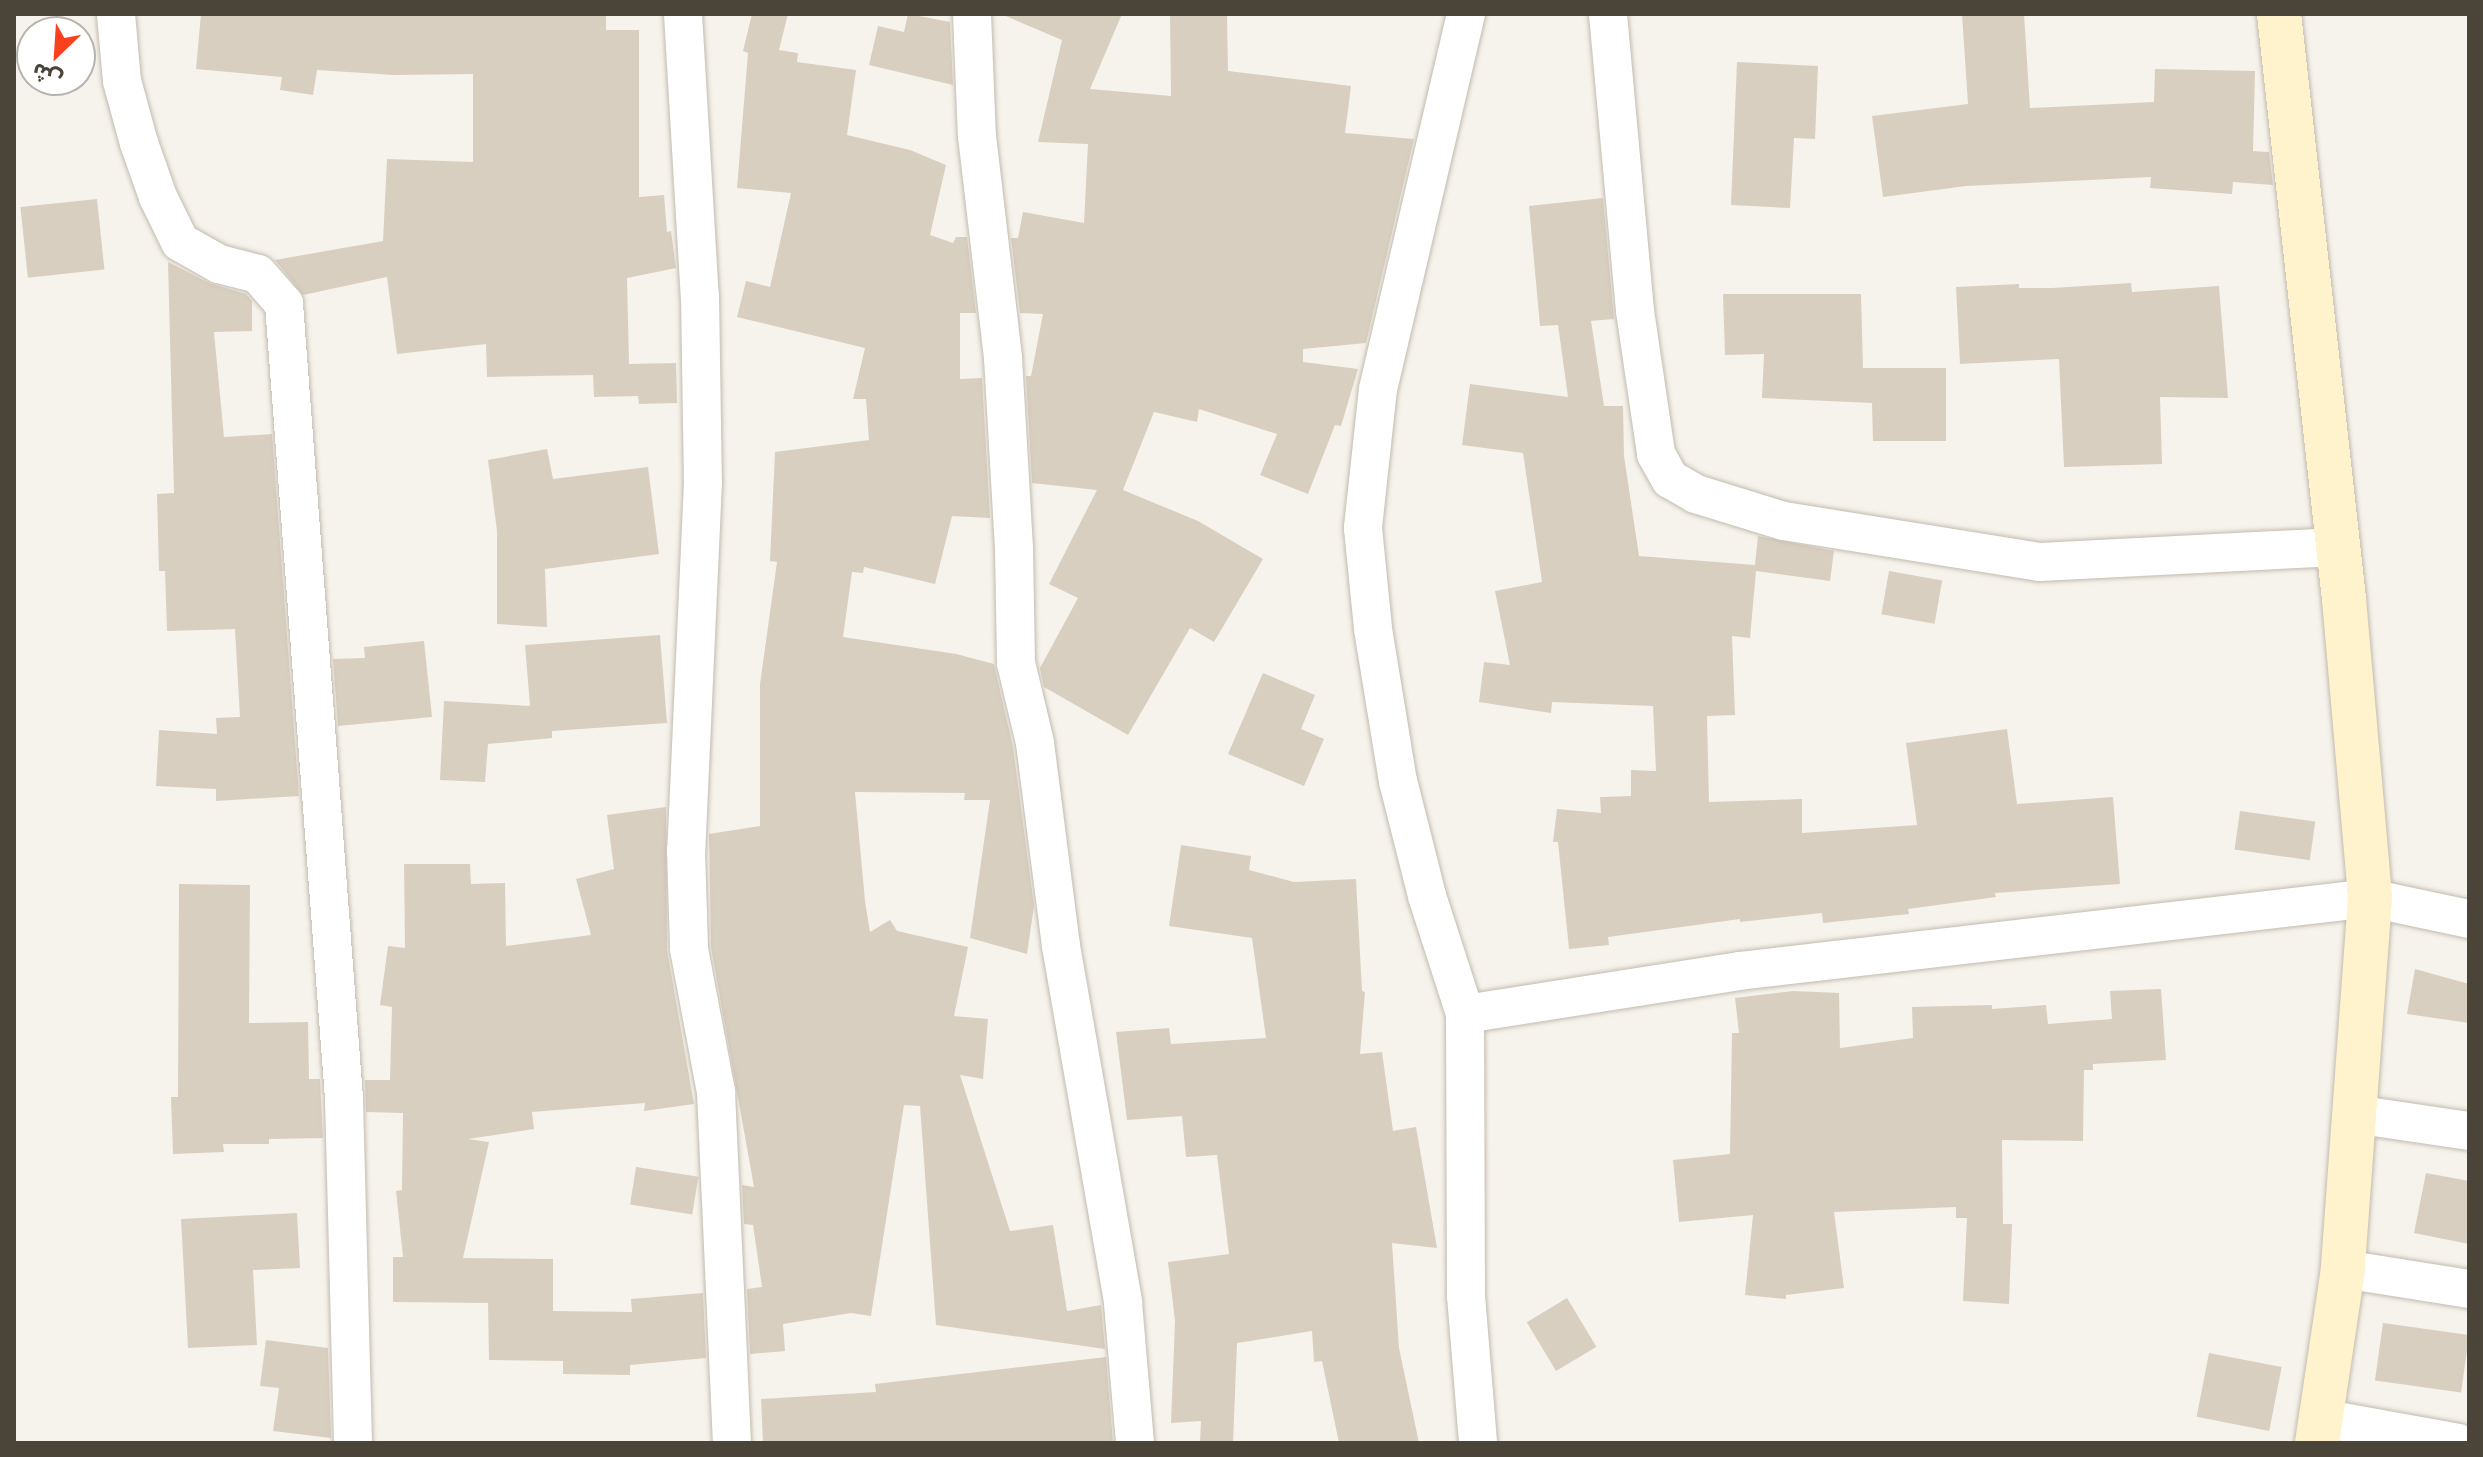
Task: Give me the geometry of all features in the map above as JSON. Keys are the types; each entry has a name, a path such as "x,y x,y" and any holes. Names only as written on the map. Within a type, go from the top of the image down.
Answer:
{"main road":[{"path":"2279,14 2338,547 2370,898 2343,1269 2319,1430"}],"street":[{"path":"116,14 122,81 139,143 158,197 180,242 219,264 258,274 284,304 344,1099 353,1443"},
{"path":"683,14 700,296 703,482 686,851 689,949 716,1092 732,1443"},
{"path":"972,14 977,136 1003,358 1014,548 1016,663 1035,743 1061,946 1123,1303 1135,1443"},
{"path":"1466,14 1378,389 1363,528 1373,629 1398,781 1427,896 1465,1014 1466,1296 1478,1443"},
{"path":"1608,14 1635,311 1656,454 1670,479 1696,494 1784,521 2040,562 2338,547"},
{"path":"1465,1014 1739,971 2370,898 2469,919"},
{"path":"2354,1114 2469,1131"},
{"path":"2343,1269 2469,1289"},
{"path":"2319,1430 2458,1443"}],"building":[{"path":"201,14 606,14 606,30 639,30 639,197 664,195 667,232 671,231 676,268 627,278 629,364 676,363 677,403 639,404 638,396 594,397 593,375 487,377 486,344 397,354 387,277 303,295 275,260 383,241 387,159 473,162 473,74 394,75 317,70 313,95 280,90 282,77 196,69"},
{"path":"752,14 788,14 779,50 798,53 797,62 856,70 847,135 910,150 946,165 930,235 953,243 956,237 967,237 976,313 960,313 960,379 982,378 990,518 952,516 935,584 864,567 863,573 852,572 843,637 956,654 994,664 1013,747 1034,906 1027,954 970,938 990,800 964,800 965,793 855,792 865,901 870,932 890,920 897,931 968,947 954,1016 988,1019 983,1079 960,1075 1010,1231 1053,1225 1067,1311 1101,1305 1105,1349 936,1325 920,1106 904,1105 871,1316 851,1313 783,1324 785,1351 750,1354 747,1289 762,1287 753,1225 744,1224 742,1185 754,1187 711,947 709,834 760,826 760,684 777,562 770,561 775,452 869,440 866,399 853,399 865,348 737,317 746,281 770,287 791,193 737,188 748,53 743,51"},
{"path":"908,14 950,22 953,85 869,65 878,26 904,32"},
{"path":"1001,14 1122,14 1090,89 1171,96 1170,14 1227,14 1228,71 1351,86 1345,133 1414,139 1366,343 1303,349 1303,362 1358,369 1341,426 1335,425 1308,494 1260,475 1277,434 1199,409 1197,422 1154,412 1123,490 1198,521 1263,559 1214,642 1190,628 1128,735 1044,687 1040,668 1078,598 1049,584 1097,490 1032,483 1026,376 1031,376 1043,314 1020,313 1011,238 1018,238 1023,212 1084,223 1088,144 1038,142 1062,40"},
{"path":"1962,14 2024,14 2030,108 2154,102 2155,69 2255,71 2253,151 2269,152 2273,185 2233,182 2232,194 2150,188 2151,177 1966,186 1883,197 1872,116 1968,104"},
{"path":"1737,62 1818,66 1815,139 1794,138 1790,208 1731,205"},
{"path":"1603,198 1614,319 1591,321 1604,406 1623,406 1624,456 1639,556 1755,565 1758,536 1834,551 1830,581 1756,571 1750,638 1732,636 1735,715 1707,716 1709,802 1802,799 1802,833 1917,825 1906,743 2007,729 2017,804 2113,797 2120,884 1995,893 1996,897 1908,909 1909,914 1823,923 1822,913 1740,922 1740,919 1608,937 1609,945 1569,949 1558,842 1553,842 1557,809 1601,813 1600,797 1631,796 1631,770 1656,771 1653,706 1552,702 1551,713 1479,702 1484,662 1510,665 1495,591 1542,582 1523,453 1462,445 1470,384 1568,397 1558,325 1540,326 1529,206"},
{"path":"97,199 104,270 28,278 20,207"},
{"path":"168,262 209,283 246,294 252,301 252,331 214,332 224,437 272,434 299,796 216,801 216,789 156,786 159,730 217,734 216,718 240,717 235,629 167,631 165,571 159,571 157,494 174,493"},
{"path":"2131,283 2132,292 2219,286 2228,398 2160,397 2162,464 2064,467 2059,359 1960,364 1956,287 2019,284 2019,288 2052,288"},
{"path":"1723,294 1861,294 1863,368 1946,368 1946,441 1873,441 1872,403 1762,398 1764,354 1725,355"},
{"path":"547,449 553,479 648,467 659,554 545,569 547,627 497,624 497,531 488,460"},
{"path":"1889,571 1942,580 1935,624 1881,614"},
{"path":"660,635 667,723 552,731 552,738 488,744 485,782 440,780 444,701 530,706 525,645"},
{"path":"424,641 432,717 338,726 333,659 365,658 364,647"},
{"path":"1263,673 1315,695 1301,729 1324,739 1304,786 1228,754"},
{"path":"666,807 667,950 694,1104 644,1111 645,1103 532,1112 534,1129 468,1139 489,1142 463,1258 553,1259 553,1311 632,1312 631,1299 703,1293 706,1358 630,1365 630,1375 563,1374 563,1361 489,1360 488,1303 393,1302 393,1257 403,1257 396,1191 402,1190 403,1113 366,1112 365,1080 390,1080 392,1007 380,1005 388,946 405,948 404,864 470,864 471,884 505,883 506,946 591,935 576,879 614,869 607,815"},
{"path":"2240,811 2315,822 2310,860 2235,850"},
{"path":"1181,845 1251,856 1249,870 1294,882 1356,879 1362,991 1365,992 1360,1054 1382,1052 1393,1131 1416,1127 1437,1248 1392,1243 1399,1348 1419,1443 1339,1443 1322,1361 1314,1362 1312,1331 1237,1343 1233,1443 1200,1443 1201,1421 1171,1423 1175,1321 1168,1262 1229,1254 1217,1155 1186,1157 1182,1116 1127,1120 1116,1032 1169,1028 1171,1044 1266,1038 1252,938 1169,926"},
{"path":"179,884 250,885 249,1023 308,1022 309,1079 320,1079 323,1138 269,1139 269,1144 223,1144 224,1152 173,1154 171,1097 178,1097"},
{"path":"2415,969 2469,984 2469,1023 2407,1014"},
{"path":"2161,989 2166,1060 2093,1064 2093,1070 2084,1070 2083,1141 2002,1140 2003,1224 2012,1224 2009,1304 1963,1301 1967,1218 1956,1218 1956,1207 1834,1212 1844,1288 1786,1295 1786,1299 1745,1295 1753,1215 1679,1222 1673,1160 1730,1154 1732,1033 1739,1033 1735,998 1793,991 1839,993 1840,1048 1913,1038 1912,1007 1992,1005 1992,1009 2046,1005 2048,1024 2112,1019 2110,991"},
{"path":"636,1167 698,1177 692,1214 630,1205"},
{"path":"2426,1173 2469,1181 2469,1244 2414,1233"},
{"path":"297,1213 300,1268 253,1270 257,1345 188,1348 181,1219"},
{"path":"1567,1298 1596,1347 1556,1371 1527,1322"},
{"path":"2383,1323 2469,1335 2461,1393 2375,1380"},
{"path":"266,1340 328,1348 331,1438 273,1431 279,1388 260,1386"},
{"path":"2209,1353 2282,1367 2269,1431 2197,1417"},
{"path":"1106,1357 1113,1443 763,1443 761,1399 876,1392 875,1384"}]}
